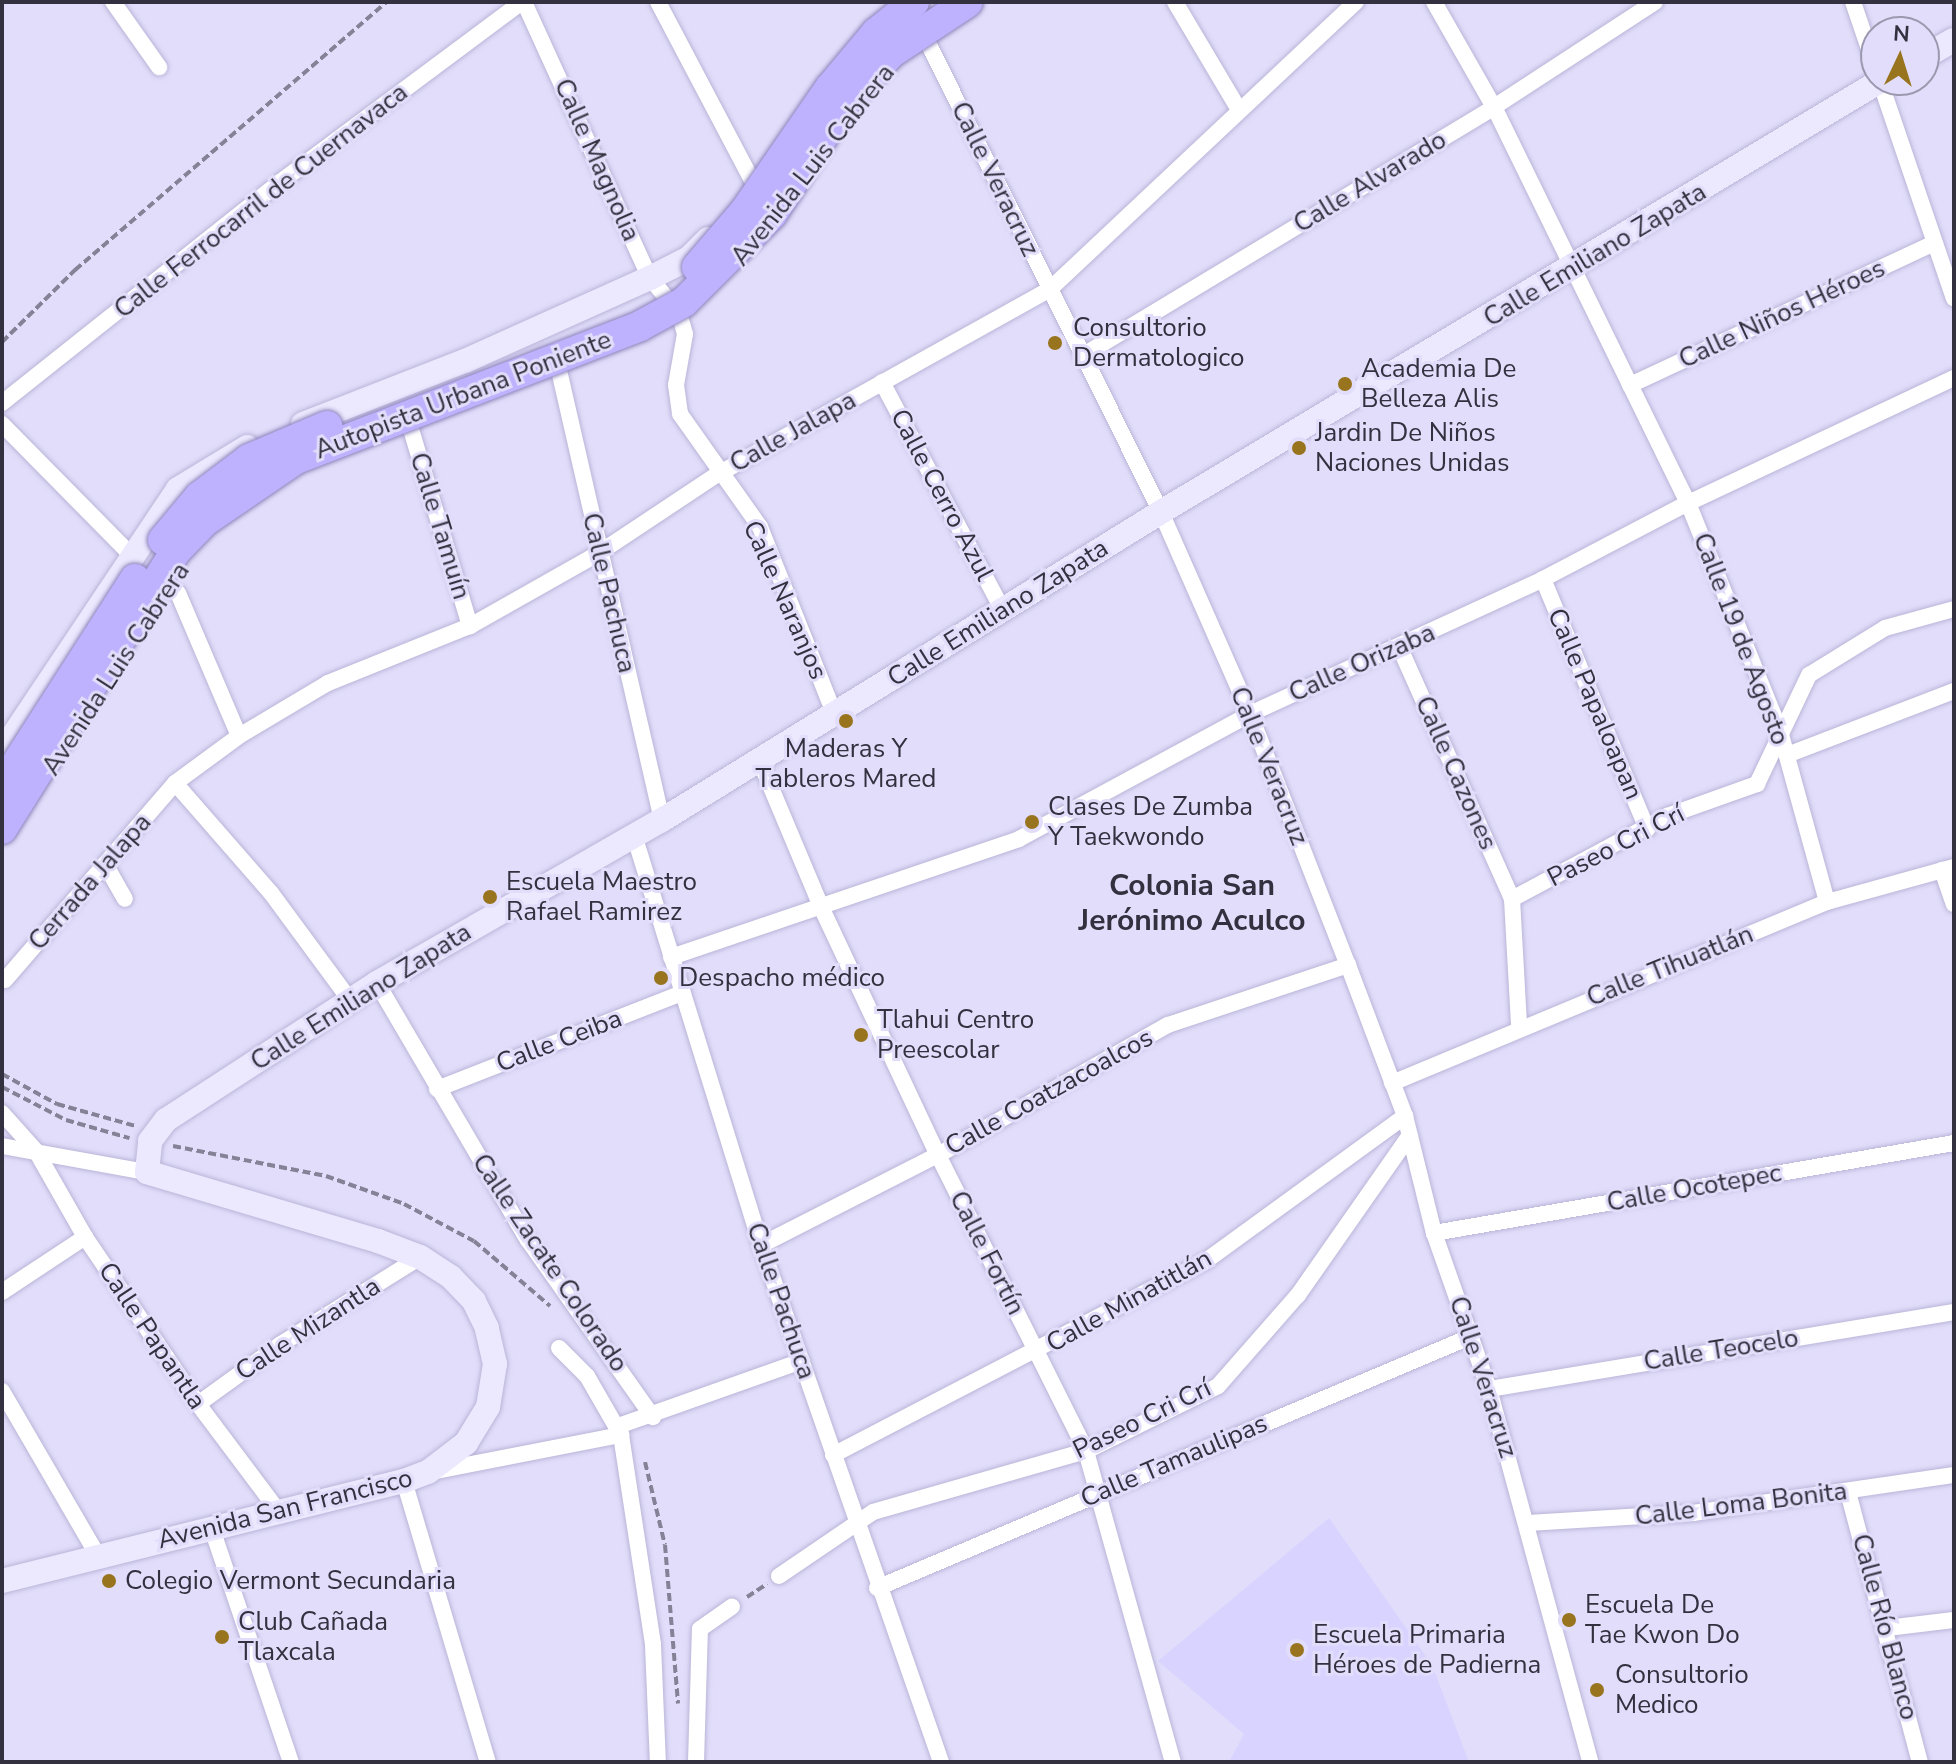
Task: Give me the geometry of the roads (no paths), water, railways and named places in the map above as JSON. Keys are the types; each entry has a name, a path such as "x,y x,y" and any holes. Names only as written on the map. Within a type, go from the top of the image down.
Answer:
{"highway":[{"name":"Autopista Urbana Poniente","path":"2,786 128,588 199,497 249,459 285,441 543,346 679,281 745,211 839,77 876,33 913,2"},
{"name":"Autopista Urbana Poniente","path":"2,829 175,552 228,501 296,459 640,326 684,302 772,214 847,100 880,65 921,30 968,2"}],"street":[{"path":"113,2 159,67"},
{"name":"Calle Magnolia","path":"523,2 650,278 679,313"},
{"name":"Calle Ferrocarril de Cuernavaca","path":"2,403 279,183 523,2"},
{"path":"658,2 755,186"},
{"name":"Avenida Luis Cabrera","path":"2,752 130,554 178,489 257,442 650,278 689,258 755,186 811,103 861,42 913,2"},
{"name":"Avenida Luis Cabrera","path":"2,844 163,590 205,536 269,487 340,452 558,366 679,313 706,294 767,233 843,123 892,62 924,35 976,2"},
{"path":"1175,2 1238,108"},
{"name":"Calle Jalapa","path":"175,783 239,736 328,683 470,626 599,553 718,474 1049,290 1238,108 1356,2"},
{"path":"1434,2 1494,107 1574,269"},
{"name":"Calle Alvarado","path":"1082,356 1494,107 1655,2"},
{"path":"1853,2 1860,24"},
{"name":"Calle Veracruz","path":"924,35 1161,512 1250,714 1348,965 1405,1116 1434,1233 1489,1389 1528,1523 1590,1762"},
{"name":"Calle Emiliano Zapata","path":"147,1172 146,1152 377,983 662,820 1161,512 1574,269 1860,94"},
{"path":"1884,96 1954,298"},
{"path":"811,103 825,123 843,123"},
{"path":"679,313 703,256 781,166 791,135"},
{"name":"Calle Niños Héroes","path":"1630,385 1934,243"},
{"name":"Calle 19 de Agosto","path":"1574,269 1688,503 1780,731 1827,902"},
{"name":"Calle Naranjos","path":"679,313 685,334 676,385 680,414 718,474 760,527 835,715"},
{"name":"Calle Pachuca","path":"558,366 662,820"},
{"name":"Calle Orizaba","path":"671,957 822,909 1019,839 1250,714 1543,579 1688,503 1954,378"},
{"name":"Calle Cerro Azul","path":"882,382 1002,609"},
{"path":"329,414 345,423 340,452"},
{"path":"2,424 130,554"},
{"name":"Calle Tamuín","path":"410,426 470,626"},
{"name":"Calle Papaloapan","path":"1543,579 1647,829"},
{"path":"178,593 239,736"},
{"name":"Paseo Cri Crí","path":"1512,899 1667,816 1757,784 1809,675 1885,628 1954,609"},
{"name":"Calle Cazones","path":"1399,646 1512,899"},
{"path":"1787,755 1954,691"},
{"name":"Calle Fortín","path":"759,759 822,909 938,1155 1086,1451 1101,1492 1173,1762"},
{"path":"175,783 271,893 350,1000"},
{"name":"Cerrada Jalapa","path":"5,980 175,783"},
{"name":"Calle Pachuca","path":"634,835 761,1245 877,1588 941,1762"},
{"path":"105,864 125,899"},
{"path":"1948,869 1954,904"},
{"name":"Calle Tihuatlán","path":"1392,1083 1519,1026 1827,902 1948,869"},
{"path":"1512,899 1519,1026"},
{"name":"Calle Coatzacoalcos","path":"761,1245 938,1155 1168,1025 1348,965"},
{"name":"Calle Zacate Colorado","path":"377,983 528,1240 653,1417"},
{"name":"Calle Ceiba","path":"437,1089 682,993"},
{"path":"2,1113 36,1151"},
{"name":"Calle Minatitlán","path":"833,1455 1037,1352 1207,1260 1405,1116"},
{"name":"Paseo Cri Crí","path":"779,1576 873,1512 1086,1451 1218,1386 1298,1295 1410,1135"},
{"name":"Calle Ocotepec","path":"1434,1233 1954,1143"},
{"path":"2,1146 147,1172"},
{"name":"Calle Papantla","path":"36,1151 85,1237 198,1404 279,1512"},
{"name":"Avenida San Francisco","path":"147,1172 420,1257 451,1277 474,1301 495,1364 488,1407 466,1443 428,1472"},
{"path":"2,1292 85,1237"},
{"name":"Calle Mizantla","path":"198,1404 281,1344 420,1257"},
{"name":"Calle Teocelo","path":"1489,1389 1954,1312"},
{"name":"Calle Tamaulipas","path":"877,1588 1472,1336"},
{"path":"559,1348 587,1376 619,1430 653,1645 658,1762"},
{"name":"Avenida San Francisco","path":"2,1581 404,1481 428,1472 619,1430 802,1361"},
{"path":"2,1391 98,1556"},
{"name":"Calle Loma Bonita","path":"1528,1523 1693,1513 1954,1475"},
{"path":"404,1481 488,1762"},
{"name":"Calle Río Blanco","path":"1848,1492 1887,1628 1920,1762"},
{"path":"212,1529 291,1762"},
{"path":"696,1762 700,1629 732,1607"},
{"path":"1887,1628 1954,1620"}],"place":[{"name":"Consultorio Dermatologico","path":"1055,343"},
{"name":"Academia De Belleza Alis","path":"1345,384"},
{"name":"Jardin De Niños Naciones Unidas","path":"1299,448"},
{"name":"Maderas Y Tableros Mared","path":"846,721"},
{"name":"Clases De Zumba Y Taekwondo","path":"1032,822"},
{"name":"Escuela Maestro Rafael Ramirez","path":"490,897"},
{"name":"Despacho médico","path":"661,978"},
{"name":"Tlahui Centro Preescolar","path":"861,1035"},
{"name":"Colegio Vermont Secundaria","path":"109,1581"},
{"name":"Escuela De Tae Kwon Do","path":"1569,1620"},
{"name":"Club Cañada Tlaxcala","path":"222,1637"},
{"name":"Escuela Primaria Héroes de Padierna","path":"1297,1650"},
{"name":"Consultorio Medico","path":"1597,1690"}],"district":[{"name":"Colonia San Jerónimo Aculco","path":"1192,903"}]}
